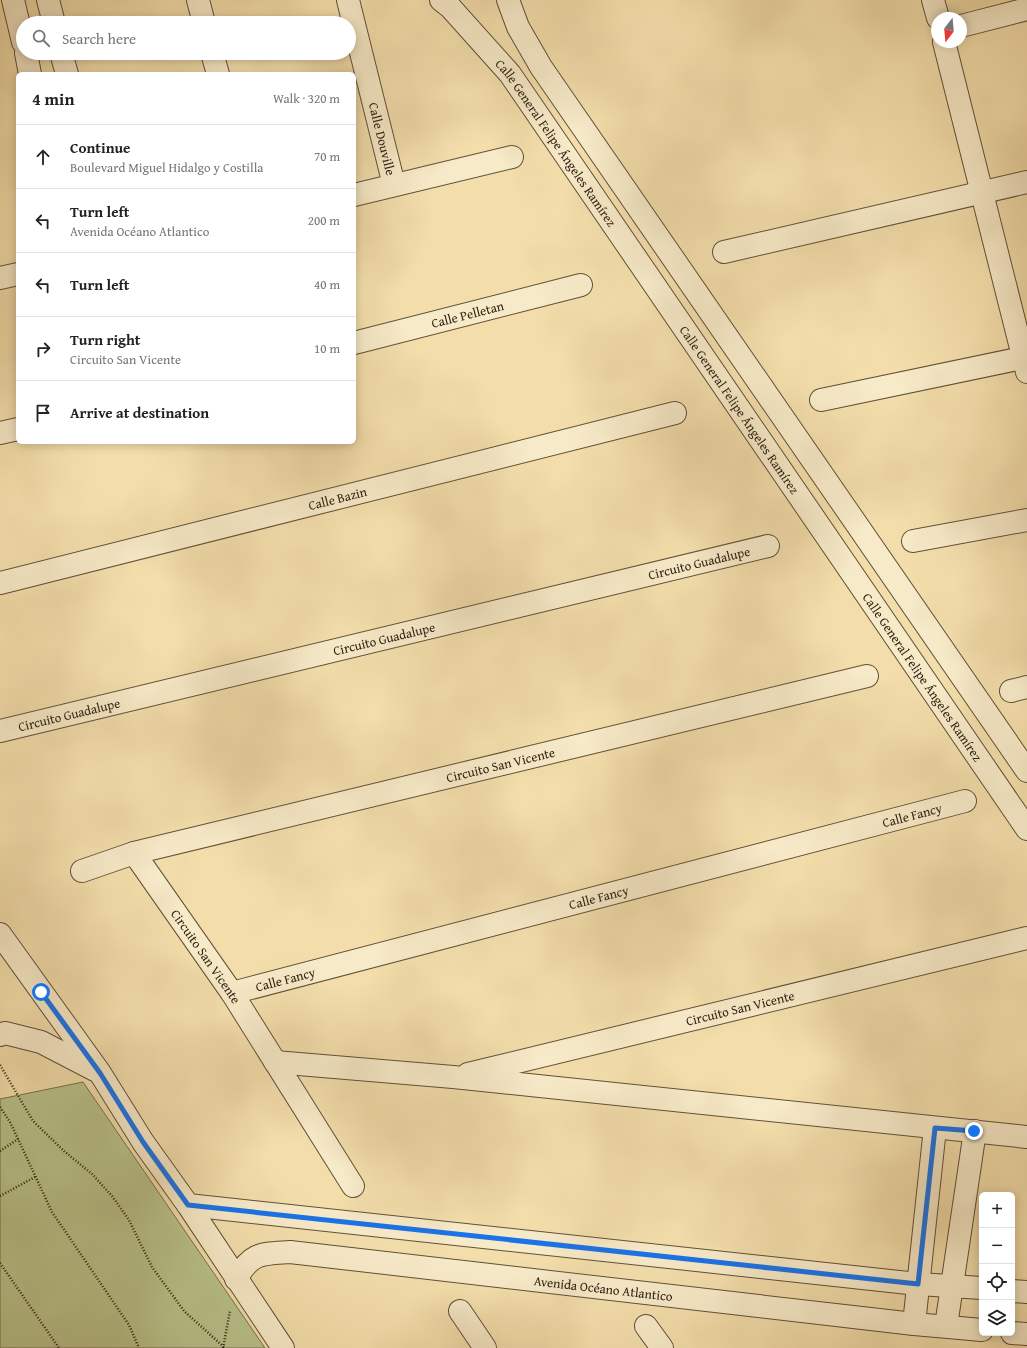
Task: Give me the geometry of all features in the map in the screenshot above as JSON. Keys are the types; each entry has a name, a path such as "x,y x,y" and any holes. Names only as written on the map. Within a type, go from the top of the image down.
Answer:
{"street":[{"path":"48,0 52,16"},
{"path":"198,0 202,16"},
{"name":"Calle Douville","path":"348,0 352,16"},
{"name":"Calle General Felipe Ángeles Ramírez","path":"441,0 450,7 510,74 1027,829"},
{"path":"508,0 518,27 541,67 1027,771"},
{"path":"933,0 936,12"},
{"path":"14,1 17,16"},
{"path":"967,24 1027,9"},
{"name":"Calle Douville","path":"356,32 394,185"},
{"path":"821,400 1026,362 946,48"},
{"path":"27,60 30,72"},
{"path":"63,60 66,72"},
{"path":"214,60 217,72"},
{"path":"356,194 512,157"},
{"path":"724,252 1027,182"},
{"path":"0,278 16,274"},
{"name":"Calle Pelletan","path":"356,342 581,285"},
{"name":"Calle Bazin","path":"0,583 675,413"},
{"path":"0,433 16,429"},
{"path":"912,541 1027,520"},
{"name":"Circuito Guadalupe","path":"0,731 768,546"},
{"name":"Circuito San Vicente","path":"82,871 134,853 867,676"},
{"name":"Calle Fancy","path":"232,993 965,800"},
{"name":"Circuito San Vicente","path":"134,853 232,993 353,1186"},
{"path":"0,934 100,1073 143,1142 188,1205 283,1348"},
{"name":"Circuito San Vicente","path":"453,1077 1027,938"},
{"path":"0,1035 5,1033 41,1042 100,1073"},
{"name":"Circuito San Vicente","path":"275,1062 453,1077 1027,1137"},
{"path":"914,1324 935,1128"},
{"path":"946,1326 974,1131"},
{"path":"188,1205 918,1284 979,1288"},
{"name":"Avenida Océano Atlantico","path":"236,1279 244,1266 259,1255 290,1252 914,1324 979,1330"},
{"path":"1015,1291 1027,1292"},
{"path":"460,1310 485,1348"},
{"path":"646,1326 662,1348"},
{"path":"1015,1332 1027,1334"}],"path":[{"path":"0,1065 33,1121 64,1151 92,1174 112,1196 129,1220 152,1267 184,1312 225,1348"},
{"path":"0,1107 10,1122 52,1212 129,1324 139,1348"},
{"path":"0,1151 18,1139"},
{"path":"0,1196 35,1177"},
{"path":"0,1262 59,1348"}],"green space":[{"path":"83,1082 265,1348 0,1348 0,1099"}],"route":[{"path":"41,992 100,1073 143,1142 188,1205 918,1284 935,1128 974,1131"}]}
